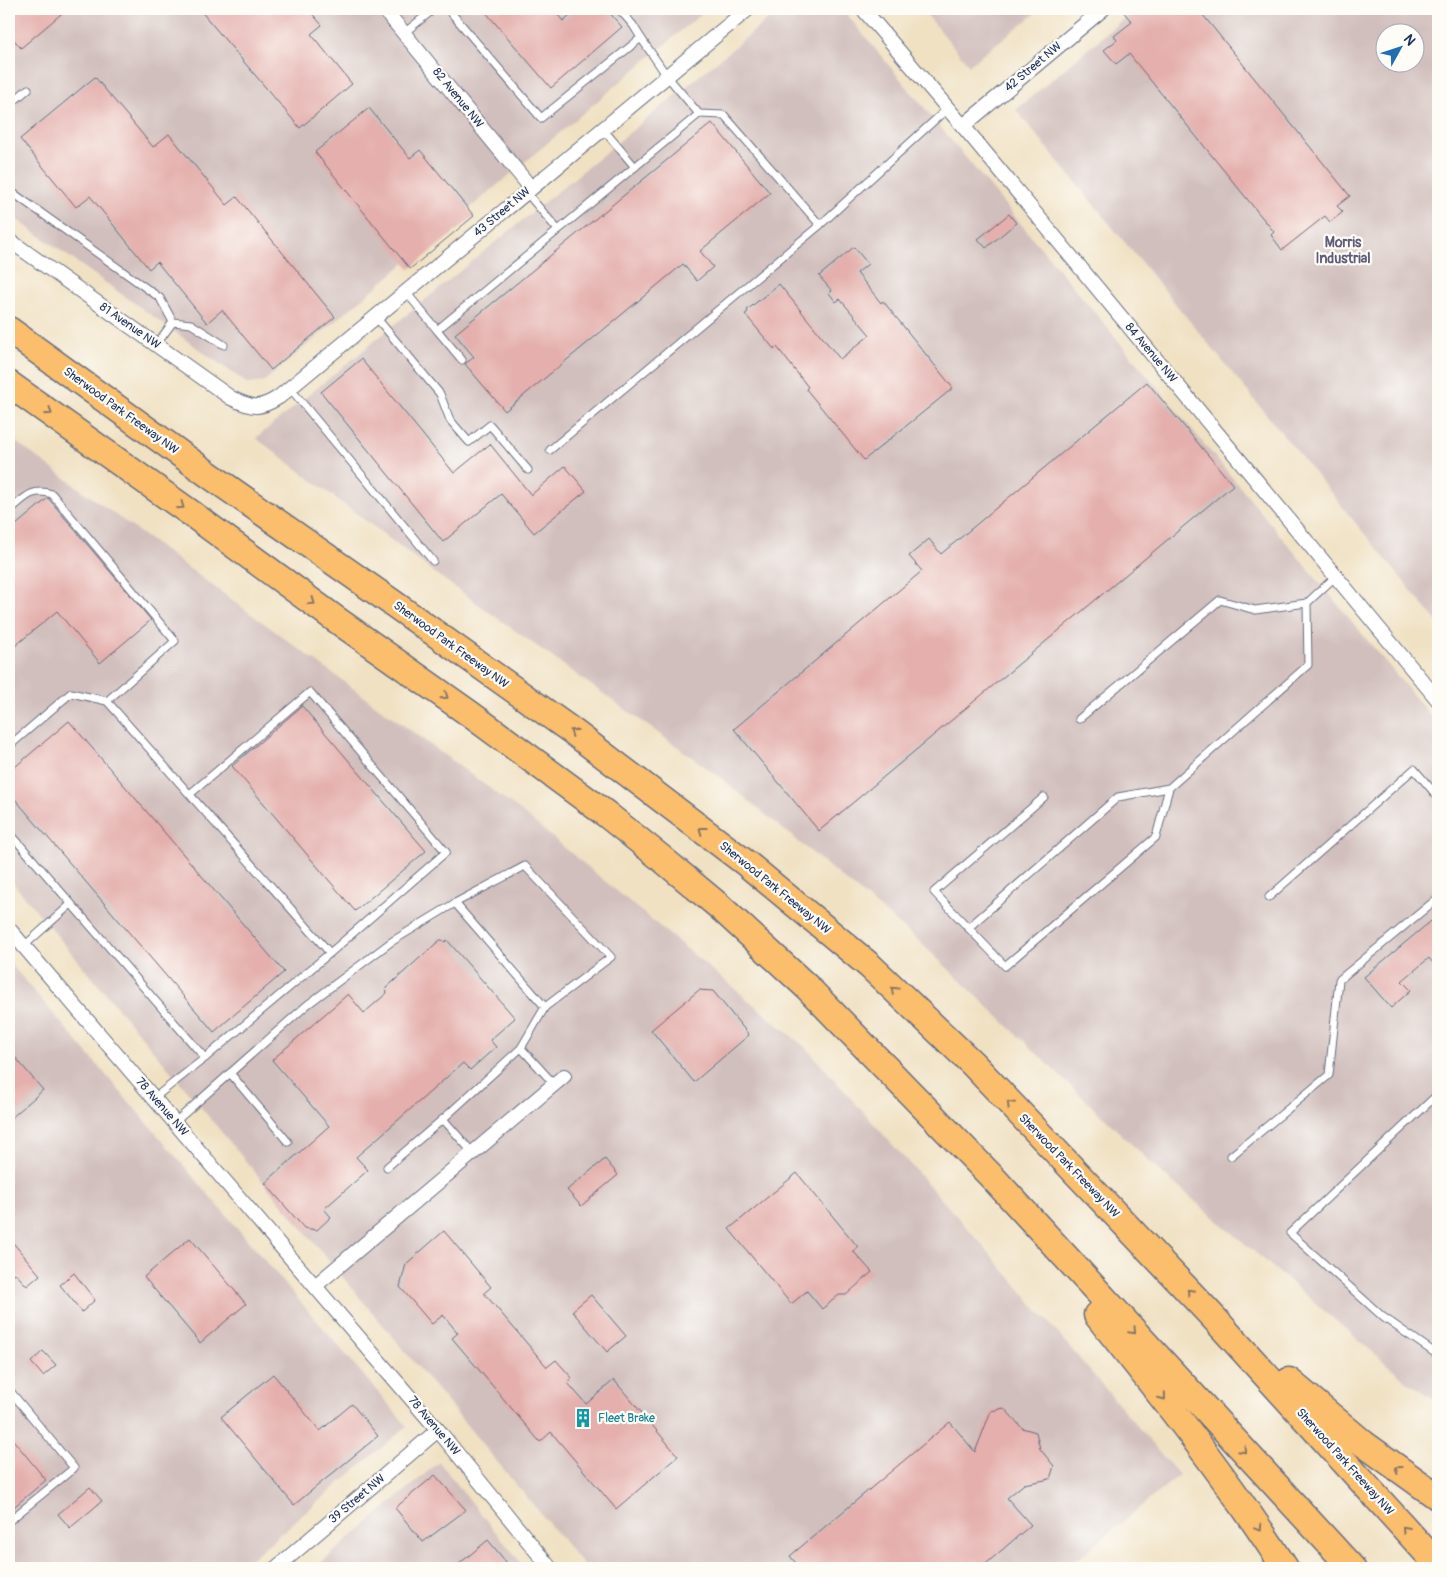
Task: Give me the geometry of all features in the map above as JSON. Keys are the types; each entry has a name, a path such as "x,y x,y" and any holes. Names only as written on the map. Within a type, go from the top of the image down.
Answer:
{"highway":[{"name":"Sherwood Park Freeway NW","path":"9,330 208,474 572,731 747,864 870,966 973,1064 1213,1317 1438,1565"},
{"path":"9,384 470,714 606,814 720,906 807,987 994,1179 1352,1568"},
{"path":"994,1179 1059,1268 1167,1402 1222,1475 1285,1568"},
{"path":"1213,1317 1364,1444 1438,1497"}],"street":[{"name":"82 Avenue NW","path":"384,9 529,190"},
{"name":"43 Street NW","path":"253,407 269,403 290,388 748,9"},
{"name":"84 Avenue NW","path":"863,9 963,126 1438,700"},
{"name":"42 Street NW","path":"963,126 1104,9"},
{"name":"81 Avenue NW","path":"9,240 231,398 253,407"},
{"name":"78 Avenue NW","path":"9,929 438,1430 550,1568"},
{"path":"315,1286 559,1080"},
{"name":"39 Street NW","path":"276,1568 438,1430"}],"lane":[{"path":"404,32 434,9"},
{"path":"448,9 541,118 641,38"},
{"path":"619,9 633,25 666,76 699,114"},
{"path":"9,105 28,88"},
{"path":"550,450 820,225 948,108"},
{"path":"437,330 699,114 724,115 820,225"},
{"path":"603,129 635,167"},
{"path":"9,190 160,298 173,322"},
{"path":"529,190 558,230"},
{"path":"406,292 462,360"},
{"path":"375,316 440,394 450,420 468,442 490,425 528,470"},
{"path":"156,345 173,322"},
{"path":"173,322 191,324 224,345"},
{"path":"290,388 433,561"},
{"path":"9,512 32,492 42,491 52,494 176,641 107,701"},
{"path":"1079,719 1220,600 1255,610 1306,603 1336,576"},
{"path":"968,928 1118,797 1169,788 1308,665 1306,603"},
{"path":"154,1098 205,1058 330,953 446,852 310,692 190,794"},
{"path":"9,746 70,693 107,701 330,953"},
{"path":"1269,897 1414,769 1438,797"},
{"path":"1044,797 934,892 1005,966 1156,837 1169,788"},
{"path":"9,832 205,1058"},
{"path":"174,1122 307,1006 391,942 455,903 525,866 610,957 544,1007 521,1048 387,1167"},
{"path":"1231,1156 1329,1075 1339,980 1438,898"},
{"path":"455,903 544,1007"},
{"path":"24,946 71,904"},
{"path":"521,1048 559,1080"},
{"path":"230,1074 288,1142"},
{"path":"1438,1094 1290,1233 1382,1316 1438,1355"},
{"path":"443,1119 473,1153"},
{"path":"9,1393 11,1392 74,1468 9,1521"}],"shaded area":[{"path":"9,9 707,9 263,382 248,384 9,214"},
{"path":"781,9 842,9 1438,725 1438,1402 1407,1381 1164,1175 918,940 721,778 439,576 256,438"},
{"path":"922,9 1041,9 969,65"},
{"path":"1135,9 1438,9 1438,623 1016,110"},
{"path":"9,437 518,809 806,1048 985,1248 1179,1475 1067,1568 586,1568 9,878"},
{"path":"9,962 407,1426 240,1568 9,1568"},
{"path":"439,1462 525,1568 315,1568"}],"building":[{"path":"9,9 67,9 21,48 9,34"},
{"path":"199,9 308,9 322,25 311,34 352,84 300,128"},
{"path":"483,9 553,9 563,21 577,9 606,9 622,27 551,88"},
{"path":"1121,9 1198,9 1350,196 1337,206 1343,212 1330,222 1325,216 1282,250 1271,235 1274,232 1129,54 1116,64 1104,50 1117,40 1114,36 1132,22"},
{"path":"95,77 153,147 169,134 227,205 237,197 335,317 271,370 222,310 207,323 157,262 149,269 90,196 76,207 20,139"},
{"path":"369,108 410,158 420,150 474,216 410,269 315,152"},
{"path":"712,123 770,193 700,251 713,267 697,281 683,264 505,411 465,364 474,357 455,334"},
{"path":"1009,214 1016,223 986,248 978,239"},
{"path":"854,247 868,264 857,273 881,303 883,301 953,388 864,460 806,389 808,387 777,347 774,349 745,314 748,312 747,310 779,284 840,359 870,335 840,299 836,302 829,293 832,291 819,276"},
{"path":"361,359 454,473 490,444 531,495 565,466 586,491 534,533 501,494 443,542 321,392"},
{"path":"1147,382 1233,485 819,831 734,729 922,571 909,556 929,539 941,554"},
{"path":"48,498 151,620 100,663 57,611 9,651 9,531"},
{"path":"302,706 426,851 355,911 232,766"},
{"path":"69,721 284,972 214,1032 9,792 9,772"},
{"path":"1431,921 1438,930 1438,969 1429,958 1402,981 1411,990 1391,1008 1364,977"},
{"path":"440,940 445,942 447,940 515,1018 490,1040 496,1047 470,1070 463,1063 356,1157 368,1170 324,1209 331,1217 317,1230 304,1228 265,1183 329,1126 272,1060 348,994 364,1013 387,993 386,988"},
{"path":"699,990 713,991 749,1035 694,1082 651,1030"},
{"path":"9,1050 43,1090 9,1120"},
{"path":"605,1159 618,1175 581,1206 567,1190"},
{"path":"797,1173 858,1247 853,1251 872,1272 846,1295 839,1295 822,1309 807,1291 791,1304 729,1229"},
{"name":"Fleet Brake","path":"444,1231 491,1287 484,1293 547,1367 556,1360 572,1378 567,1382 586,1404 614,1380 678,1456 616,1509 551,1432 540,1442 452,1338 458,1333 443,1315 432,1324 400,1287 406,1264"},
{"path":"9,1238 40,1275 27,1286 15,1273 9,1278"},
{"path":"190,1238 246,1304 200,1343 144,1277"},
{"path":"74,1273 95,1300 82,1312 60,1285"},
{"path":"591,1295 626,1336 607,1352 572,1311"},
{"path":"43,1351 56,1365 43,1376 31,1362"},
{"path":"273,1374 320,1431 352,1404 378,1436 294,1505 221,1417"},
{"path":"1004,1408 1022,1428 1036,1432 1040,1449 1054,1466 1050,1479 1024,1484 1007,1498 1031,1525 981,1568 800,1568 790,1556 950,1422 975,1452 991,1411"},
{"path":"9,1435 46,1480 9,1511"},
{"path":"435,1475 466,1510 423,1542 395,1508"},
{"path":"90,1487 102,1501 70,1528 58,1514"},
{"path":"488,1540 511,1568 454,1568"}],"place":[{"name":"Fleet Brake","path":"583,1418"}],"district":[{"name":"Morris Industrial","path":"1343,250"}]}
